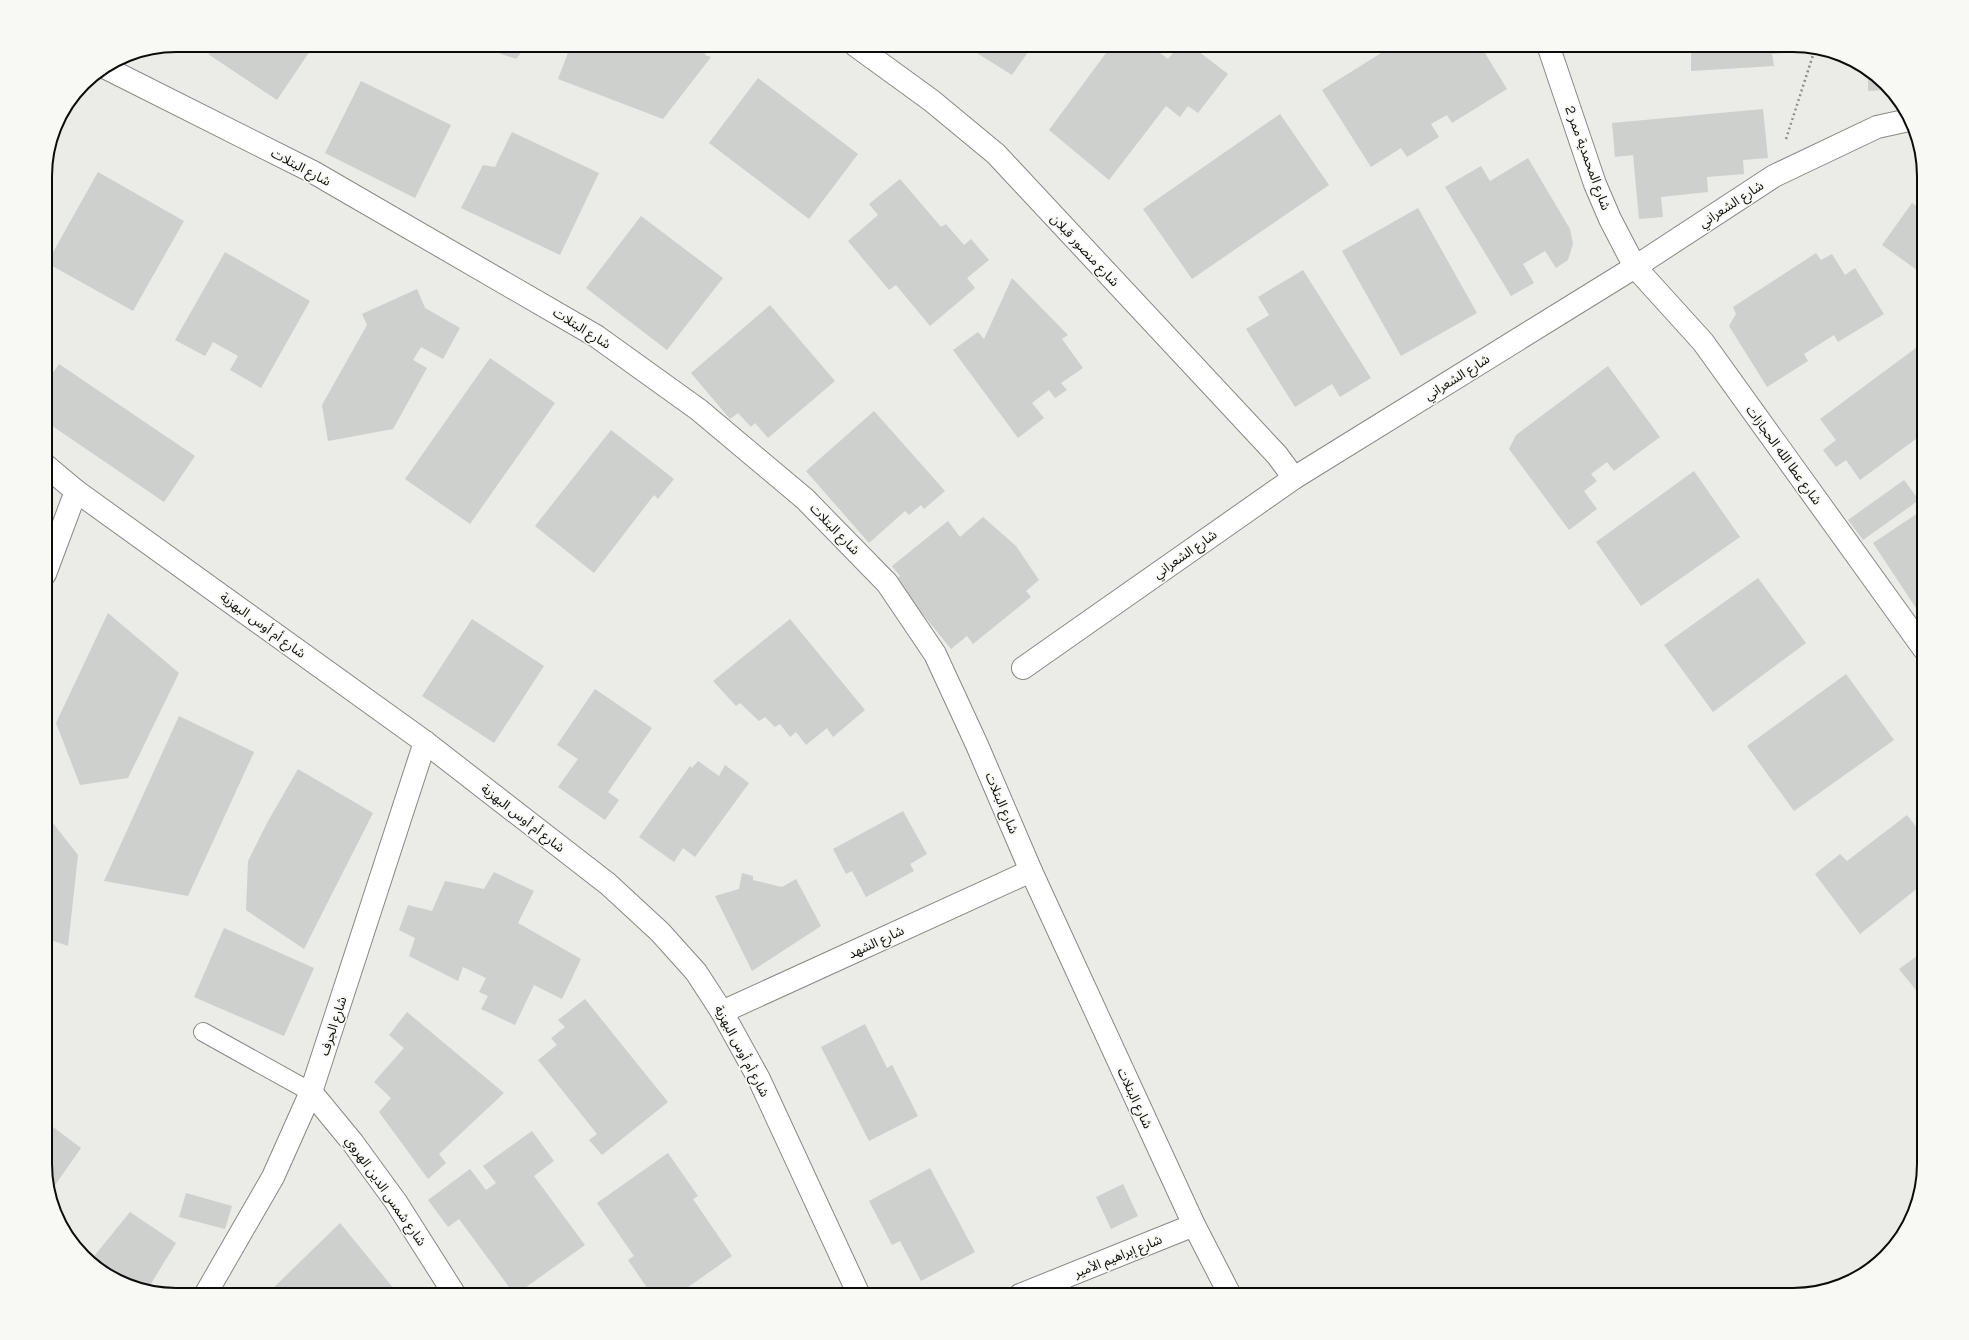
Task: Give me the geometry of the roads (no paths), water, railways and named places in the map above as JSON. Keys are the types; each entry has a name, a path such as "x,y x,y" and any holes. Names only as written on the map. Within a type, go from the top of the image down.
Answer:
{"street":[{"name":"شارع منصور قبلان","path":"865,52 932,101 996,154 1277,455 1294,478"},
{"name":"شارع المحمدية ممر 2","path":"1550,52 1595,184 1610,219 1635,267"},
{"name":"شارع البتلات","path":"111,71 313,172 596,336 699,410 805,498 887,584 935,654 977,745 1030,871 1194,1225 1226,1288"},
{"name":"شارع الشعراني","path":"1023,668 1294,478 1635,267 1774,176 1877,127 1904,121"},
{"name":"شارع عطا الله الحجازات","path":"1635,267 1703,342 1917,639"},
{"name":"شارع أم أوس البهزية","path":"52,471 76,491 425,742 608,884 660,932 696,972 722,1012 759,1080 856,1288"},
{"path":"52,555 76,491"},
{"name":"شارع الجرف","path":"209,1288 273,1177 311,1092 425,742"},
{"name":"شارع الشهد","path":"722,1012 1030,871"},
{"name":"شارع شمس الدين الهروي","path":"311,1092 354,1143 396,1202 451,1288"},
{"name":"شارع إبراهيم الأمير","path":"1037,1288 1194,1225"}],"lane":[{"path":"203,1032 311,1092"}]}
